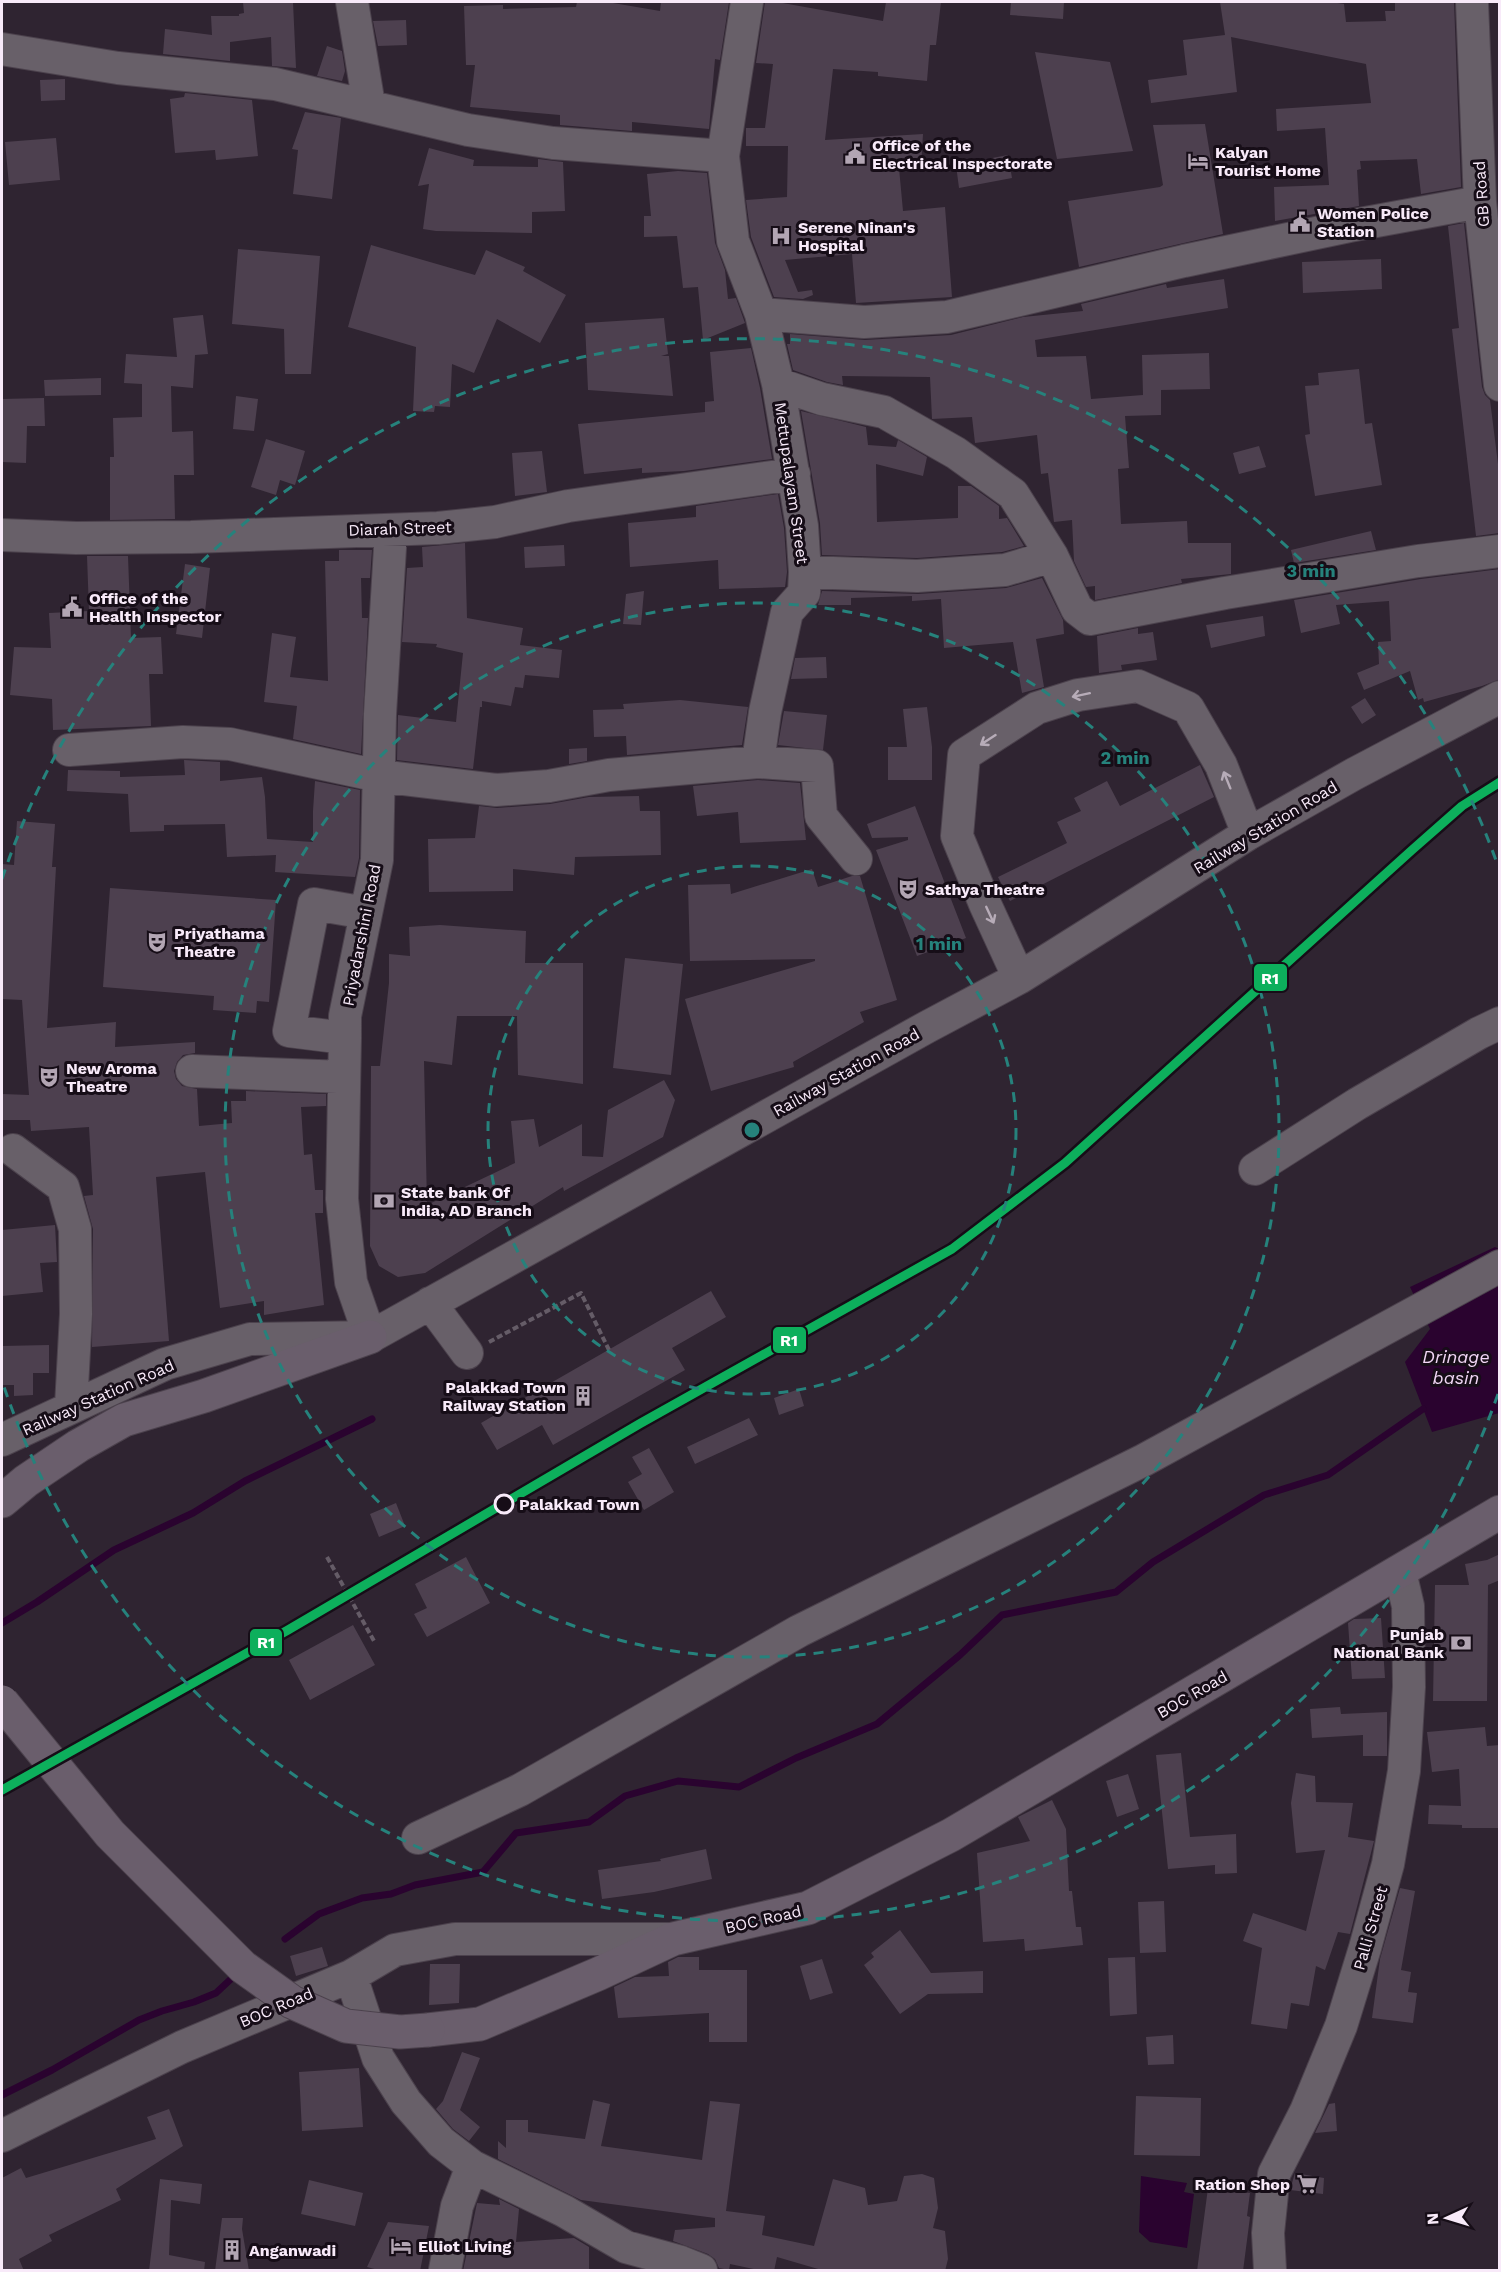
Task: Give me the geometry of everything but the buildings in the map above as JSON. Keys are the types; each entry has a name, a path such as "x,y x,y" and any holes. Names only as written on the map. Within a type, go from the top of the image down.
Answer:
{"main road":[{"path":"2,1501 26,1481 78,1446 124,1420 204,1396 370,1337"},
{"name":"BOC Road","path":"673,1939 808,1908 951,1835 1500,1512"},
{"path":"2,1702 110,1834 243,1967 292,2002 346,2026 400,2032 480,2024 598,1974 673,1939"}],"street":[{"path":"352,2 369,105"},
{"name":"Mettupalayam Street","path":"747,2 723,156 733,241 761,314 778,384 802,526 805,572 804,593 787,612 765,712 758,762"},
{"name":"GB Road","path":"1472,2 1480,202 1500,386"},
{"path":"2,49 118,68 276,84 468,130 553,143 723,156"},
{"path":"761,314 864,322 947,317 1184,261 1349,226 1480,202"},
{"path":"778,384 822,399 884,412 956,453 1013,494 1052,556 1077,609 1090,619 1236,591 1418,561 1500,551"},
{"name":"Diarah Street","path":"2,535 76,538 391,531 495,522 568,506 794,474"},
{"name":"Priyadarshini Road","path":"370,1337 351,1282 342,1199 345,1016 377,860 380,714 391,531"},
{"path":"805,572 917,576 1005,570 1052,556"},
{"path":"1019,978 957,836 964,755 1037,708 1078,695 1138,686 1188,708 1221,765 1248,834"},
{"name":"Railway Station Road","path":"2,1440 165,1364 250,1339 370,1337 1019,978 1248,834 1354,774 1500,697"},
{"path":"69,750 183,742 230,744 379,776 496,790 549,786 609,775 758,762 817,766 821,816 856,859"},
{"path":"345,1038 290,1031 314,904 366,913"},
{"path":"1255,1169 1356,1104 1500,1023"},
{"path":"192,1071 344,1077"},
{"path":"13,1150 63,1187 75,1229 76,1314 71,1406"},
{"path":"418,1838 520,1790 799,1631 1144,1460 1500,1266"},
{"path":"430,1303 467,1353"},
{"name":"Palli Street","path":"1270,2271 1268,2233 1274,2174 1306,2111 1341,2026 1388,1864 1404,1771 1409,1687 1408,1606 1400,1572"},
{"name":"BOC Road","path":"2,2136 182,2047 351,1976 395,1950 455,1939 673,1939"},
{"path":"351,1976 378,2058 406,2102 441,2142 472,2166 564,2211 624,2259 681,2262 701,2271"},
{"path":"445,2271 458,2206 472,2166"}],"path":[{"path":"467,1353 581,1293 609,1350"},
{"path":"327,1557 374,1641"}],"water":[{"name":"Drinage basin","path":"1495,1247 1499,1249 1499,1413 1432,1432 1405,1362 1430,1329 1410,1287"},
{"path":"1141,2176 1187,2183 1184,2192 1194,2194 1187,2248 1150,2242 1139,2232"}],"waterway":[{"path":"285,1939 319,1914 362,1898 391,1894 415,1885 483,1872 516,1833 589,1822 625,1796 678,1781 739,1787 796,1758 877,1724 960,1655 1002,1615 1116,1592 1153,1562 1264,1495 1328,1475 1423,1409"},
{"path":"2,1623 114,1550 193,1513 245,1481 372,1419"},
{"path":"2,2095 52,2070 139,2020 216,1993 232,1978"}],"transit line":[{"name":"R1","path":"2,1790 288,1630 641,1423 952,1249 1065,1163 1462,806 1500,782"}],"place":[{"name":"Office of the Electrical Inspectorate","path":"855,154"},
{"name":"Kalyan Tourist Home","path":"1198,161"},
{"name":"Women Police Station","path":"1300,222"},
{"name":"Serene Ninan's Hospital","path":"781,236"},
{"name":"Office of the Health Inspector","path":"72,607"},
{"name":"Sathya Theatre","path":"908,889"},
{"name":"Priyathama Theatre","path":"157,942"},
{"name":"New Aroma Theatre","path":"49,1077"},
{"name":"State bank Of India, AD Branch","path":"384,1201"},
{"name":"Palakkad Town Railway Station","path":"583,1396"},
{"name":"Palakkad Town","path":"504,1504"},
{"name":"Punjab National Bank","path":"1461,1643"},
{"name":"Ration Shop","path":"1307,2184"},
{"name":"Elliot Living","path":"401,2246"},
{"name":"Anganwadi","path":"232,2250"}]}
